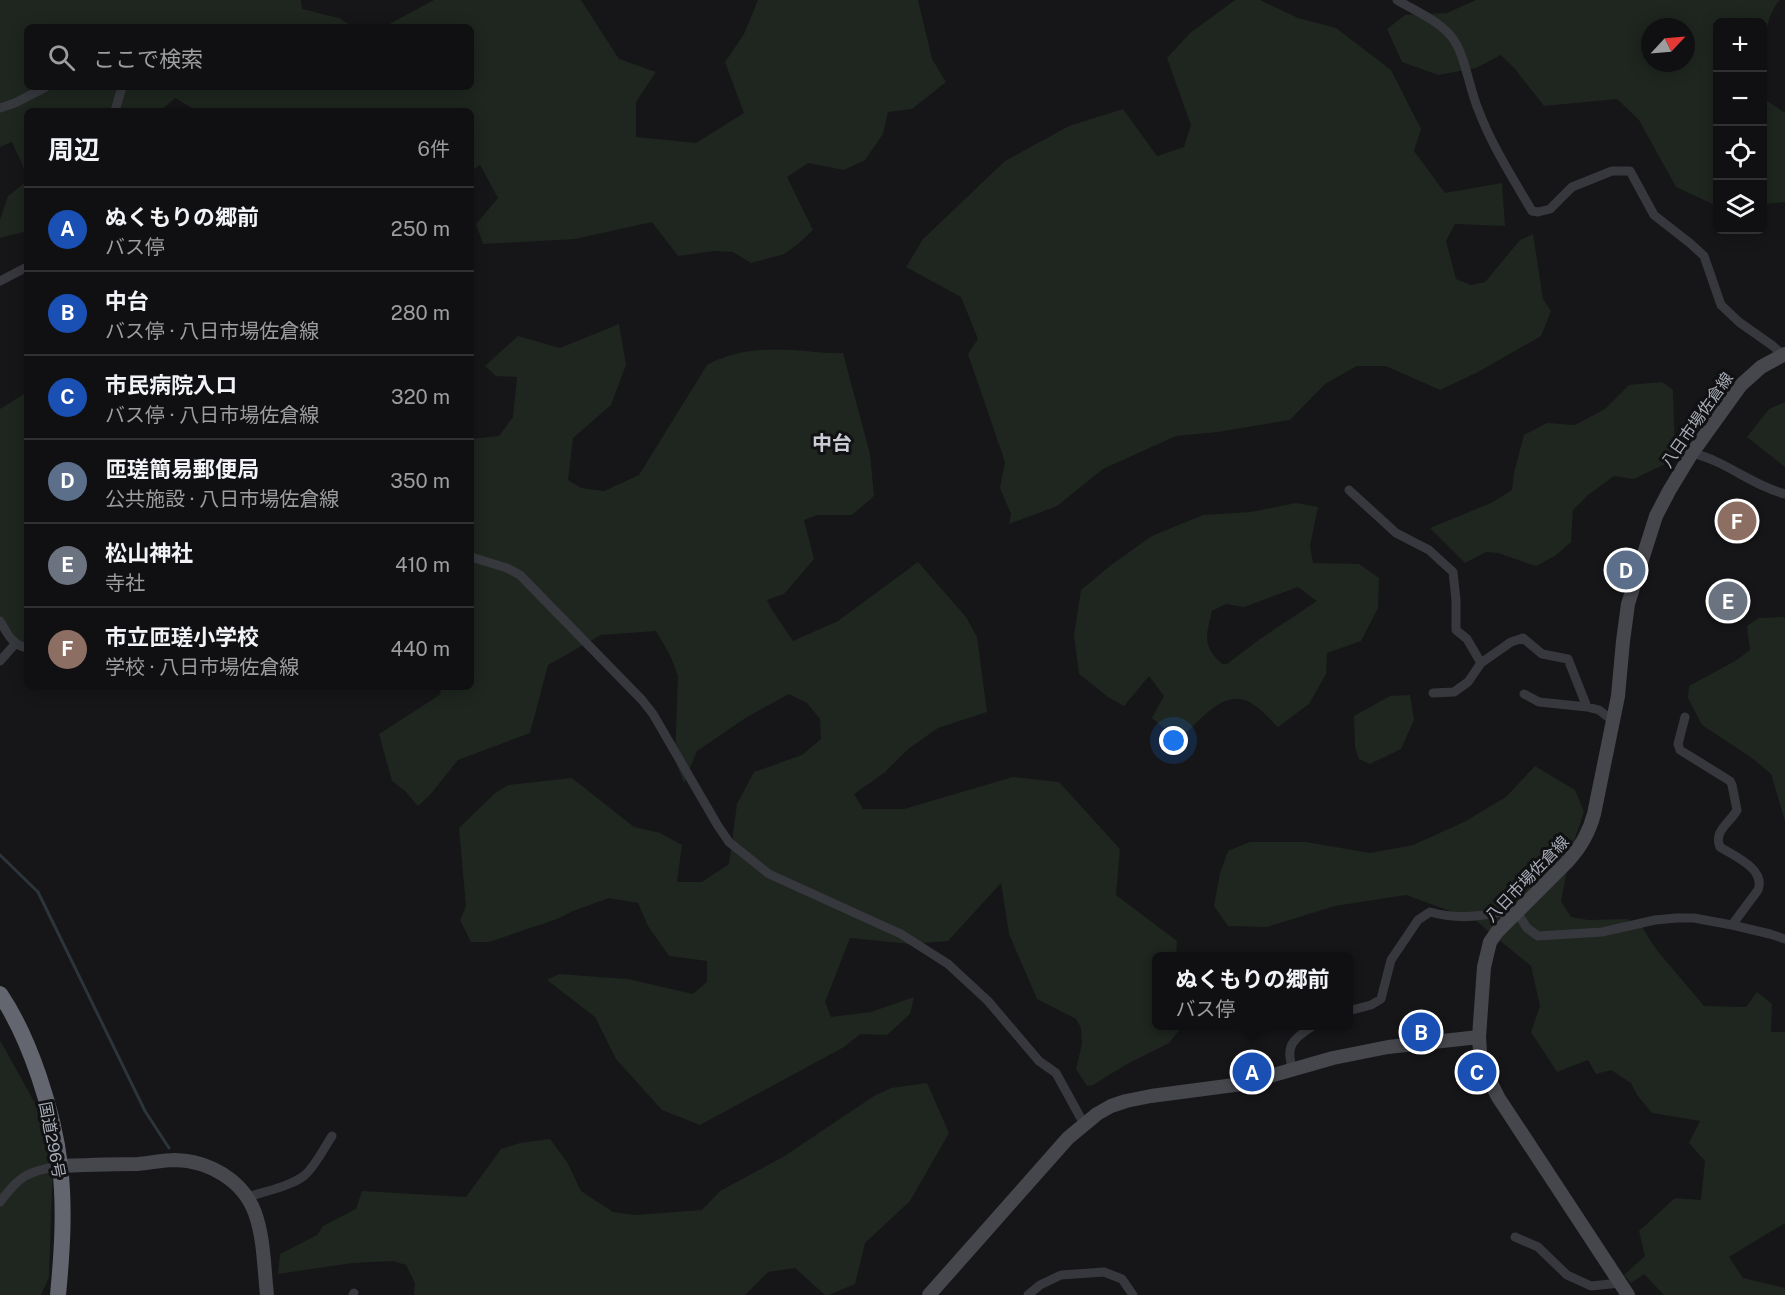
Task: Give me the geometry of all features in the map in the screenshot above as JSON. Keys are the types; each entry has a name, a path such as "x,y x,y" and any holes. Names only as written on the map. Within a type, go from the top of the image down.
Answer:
{"highway":[{"name":"国道296号","path":"0,994 21,1031 51,1119 60,1166 62,1232 58,1295"}],"main road":[{"name":"八日市場佐倉線","path":"1628,1295 1490,1084 1482,1065 1479,1037 1486,953 1497,932 1569,861 1584,842 1594,814 1618,696 1623,641 1632,591 1656,516 1692,453 1741,385 1761,367 1784,355"},
{"path":"929,1295 1068,1138 1111,1106 1126,1101 1242,1084 1333,1058 1388,1047 1479,1037"},
{"path":"60,1166 174,1160 206,1166 230,1179 247,1197 254,1211 259,1227 267,1295"}],"street":[{"path":"1397,0 1442,27 1453,38 1464,64 1476,106 1493,146 1532,211 1550,209 1572,187 1612,171 1630,171 1654,215 1704,256 1721,305 1739,322 1784,355"},
{"path":"0,108 40,90"},
{"path":"116,108 121,90"},
{"path":"0,281 24,269"},
{"path":"1692,453 1707,456 1768,489 1785,494"},
{"path":"1349,490 1396,533 1430,550 1453,572 1456,630 1467,639 1481,663"},
{"path":"474,558 507,568 520,575 642,700 653,714 729,842 769,874 901,934 948,964 988,1000 1039,1061 1056,1073 1084,1124"},
{"path":"0,621 10,638 24,647"},
{"path":"1433,693 1454,692 1468,682 1481,663 1511,642 1523,638 1542,654 1568,659 1587,706"},
{"path":"0,661 16,643"},
{"path":"1524,694 1539,702 1587,706 1599,710 1613,721"},
{"path":"1685,717 1678,744 1680,750 1730,781 1732,785 1737,810 1718,834 1718,843 1720,847 1754,869 1760,878 1758,890 1732,925"},
{"path":"1353,1010 1371,1005 1381,999 1391,960 1418,920 1430,912 1447,917 1471,917 1501,912 1513,916 1532,933 1544,937 1602,932 1655,920 1694,918 1785,939"},
{"path":"1293,1069 1288,1056 1293,1041 1307,1030"},
{"path":"247,1197 302,1177 332,1136"},
{"path":"0,1202 10,1188 24,1176 42,1169 60,1166"},
{"path":"1515,1237 1538,1247 1567,1275 1591,1286 1620,1283"},
{"path":"1028,1295 1040,1285 1061,1275 1104,1272 1122,1279 1132,1295"}],"shaded area":[{"path":"0,0 301,0 302,9 339,18 348,24 24,24 24,90 474,90 474,24 390,24 434,0 581,0 619,59 656,72 636,102 636,137 696,143 744,113 725,62 744,34 758,0 918,0 932,59 946,82 912,109 888,112 883,134 865,160 844,170 808,163 787,177 813,230 784,254 751,263 733,252 714,251 678,256 652,222 575,239 483,244 476,224 498,198 480,165 474,169 474,108 192,108 175,98 163,108 24,108 24,168 12,142 0,147"},
{"path":"1235,0 1260,0 1298,18 1336,28 1391,70 1421,129 1414,151 1445,193 1502,183 1505,226 1455,224 1446,241 1456,279 1471,285 1485,282 1520,240 1533,234 1543,299 1551,311 1541,336 1478,372 1440,390 1386,366 1357,366 1325,384 1290,420 1218,432 1176,436 1103,469 1057,506 1009,524 1011,514 1000,488 1005,462 968,354 978,339 961,297 906,267 923,239 1005,161 1069,126 1123,109 1157,156 1184,147 1191,125 1167,58 1190,33"},
{"path":"1476,0 1780,0 1767,28 1767,18 1713,18 1713,204 1676,187 1639,120 1617,99 1544,106 1501,55 1476,68 1439,75 1402,62 1387,29 1405,15 1447,13"},
{"path":"1767,101 1785,113 1785,202 1767,204"},
{"path":"24,183 24,232 0,238 0,220 8,196"},
{"path":"619,324 626,365 611,405 573,438 568,480 581,488 604,491 639,475 707,365 727,356 760,350 843,353 870,454 874,496 852,515 818,515 804,520 814,559 784,594 767,600 793,641 838,621 918,562 966,617 977,637 987,712 938,728 908,749 884,773 854,794 863,809 904,809 1013,777 1059,782 1120,849 1116,895 1177,941 1176,952 1152,952 1152,1030 1180,1030 1169,1043 1127,1064 1093,1085 1087,1086 1076,1069 1082,1044 1081,1028 1076,1019 1037,999 1009,934 1001,883 948,941 911,944 850,938 825,1002 831,1017 871,1012 914,997 910,1014 887,1035 860,1034 844,1047 700,1125 662,1110 616,1059 595,1017 547,980 559,974 628,979 693,994 707,982 707,961 669,956 648,926 638,903 609,898 557,919 489,942 471,942 460,920 466,906 459,828 494,794 508,785 572,778 634,827 660,833 682,845 677,882 702,882 729,864 737,804 754,772 802,755 821,739 820,719 807,703 789,694 747,717 697,751 684,783 675,760 678,676 670,655 656,631 601,635 548,665 530,733 458,760 418,806 405,791 392,781 379,734 441,694 440,690 474,690 474,439 499,436 513,417 517,377 496,376 485,366 518,336 560,348"},
{"path":"1662,382 1673,390 1675,457 1634,479 1614,476 1588,495 1573,510 1571,542 1555,556 1536,566 1498,553 1486,552 1465,563 1430,528 1491,503 1512,490 1524,435 1547,423 1575,425 1605,409 1629,385"},
{"path":"24,394 24,649 0,630 0,409"},
{"path":"1785,402 1785,467 1747,437 1769,409"},
{"path":"1296,503 1318,507 1310,546 1313,563 1359,564 1379,578 1378,608 1361,641 1327,653 1326,674 1309,704 1278,727 1253,704 1240,699 1231,699 1214,707 1186,733 1171,734 1152,718 1164,696 1149,676 1124,706 1108,697 1079,674 1074,635 1081,590 1152,536 1203,515 1251,512","holes":["1298,587 1317,601 1227,664 1222,664 1208,646 1207,634 1212,611 1226,604 1244,607"]},
{"path":"1759,618 1785,618 1785,821 1771,774 1752,758 1702,725 1688,698 1689,686 1735,661 1750,650 1747,626"},
{"path":"1410,695 1414,720 1401,749 1370,764 1359,759 1355,747 1354,716 1390,696"},
{"path":"1535,766 1575,790 1584,812 1571,850 1561,901 1571,917 1588,920 1627,919 1642,927 1656,949 1704,1006 1746,1007 1757,992 1772,1004 1771,1032 1785,1032 1785,1223 1729,1257 1743,1278 1785,1288 1785,1295 1664,1295 1644,1274 1631,1283 1624,1275 1645,1256 1639,1231 1675,1198 1701,1200 1705,1161 1689,1143 1700,1121 1652,1113 1637,1095 1631,1083 1611,1070 1596,1074 1588,1060 1557,1072 1531,1032 1540,1006 1531,966 1475,920 1406,895 1335,906 1267,927 1228,926 1214,906 1220,873 1228,851 1250,842 1306,842 1370,853 1413,845 1464,822 1506,797"},
{"path":"0,1040 42,1116 53,1159 49,1277 41,1295 0,1295"},
{"path":"927,1083 949,1133 910,1201 865,1243 855,1284 829,1295 825,1295 795,1268 768,1272 745,1295 414,1295 415,1283 406,1265 393,1261 352,1263 278,1274 280,1254 317,1235 323,1226 356,1209 362,1191 466,1197 501,1149 520,1143 550,1139 567,1162 581,1191 613,1212 635,1215 702,1210 720,1191 783,1157 874,1096 891,1088"}],"waterway":[{"path":"0,855 38,892 145,1111 169,1148"}],"place":[{"name":"市立匝瑳小学校","path":"1737,521"},
{"name":"匝瑳簡易郵便局","path":"1626,570"},
{"name":"松山神社","path":"1728,601"},
{"name":"中台","path":"1421,1032"},
{"name":"ぬくもりの郷前","path":"1252,1072"},
{"name":"市民病院入ロ","path":"1477,1072"}],"district":[{"name":"中台","path":"832,443"}]}
